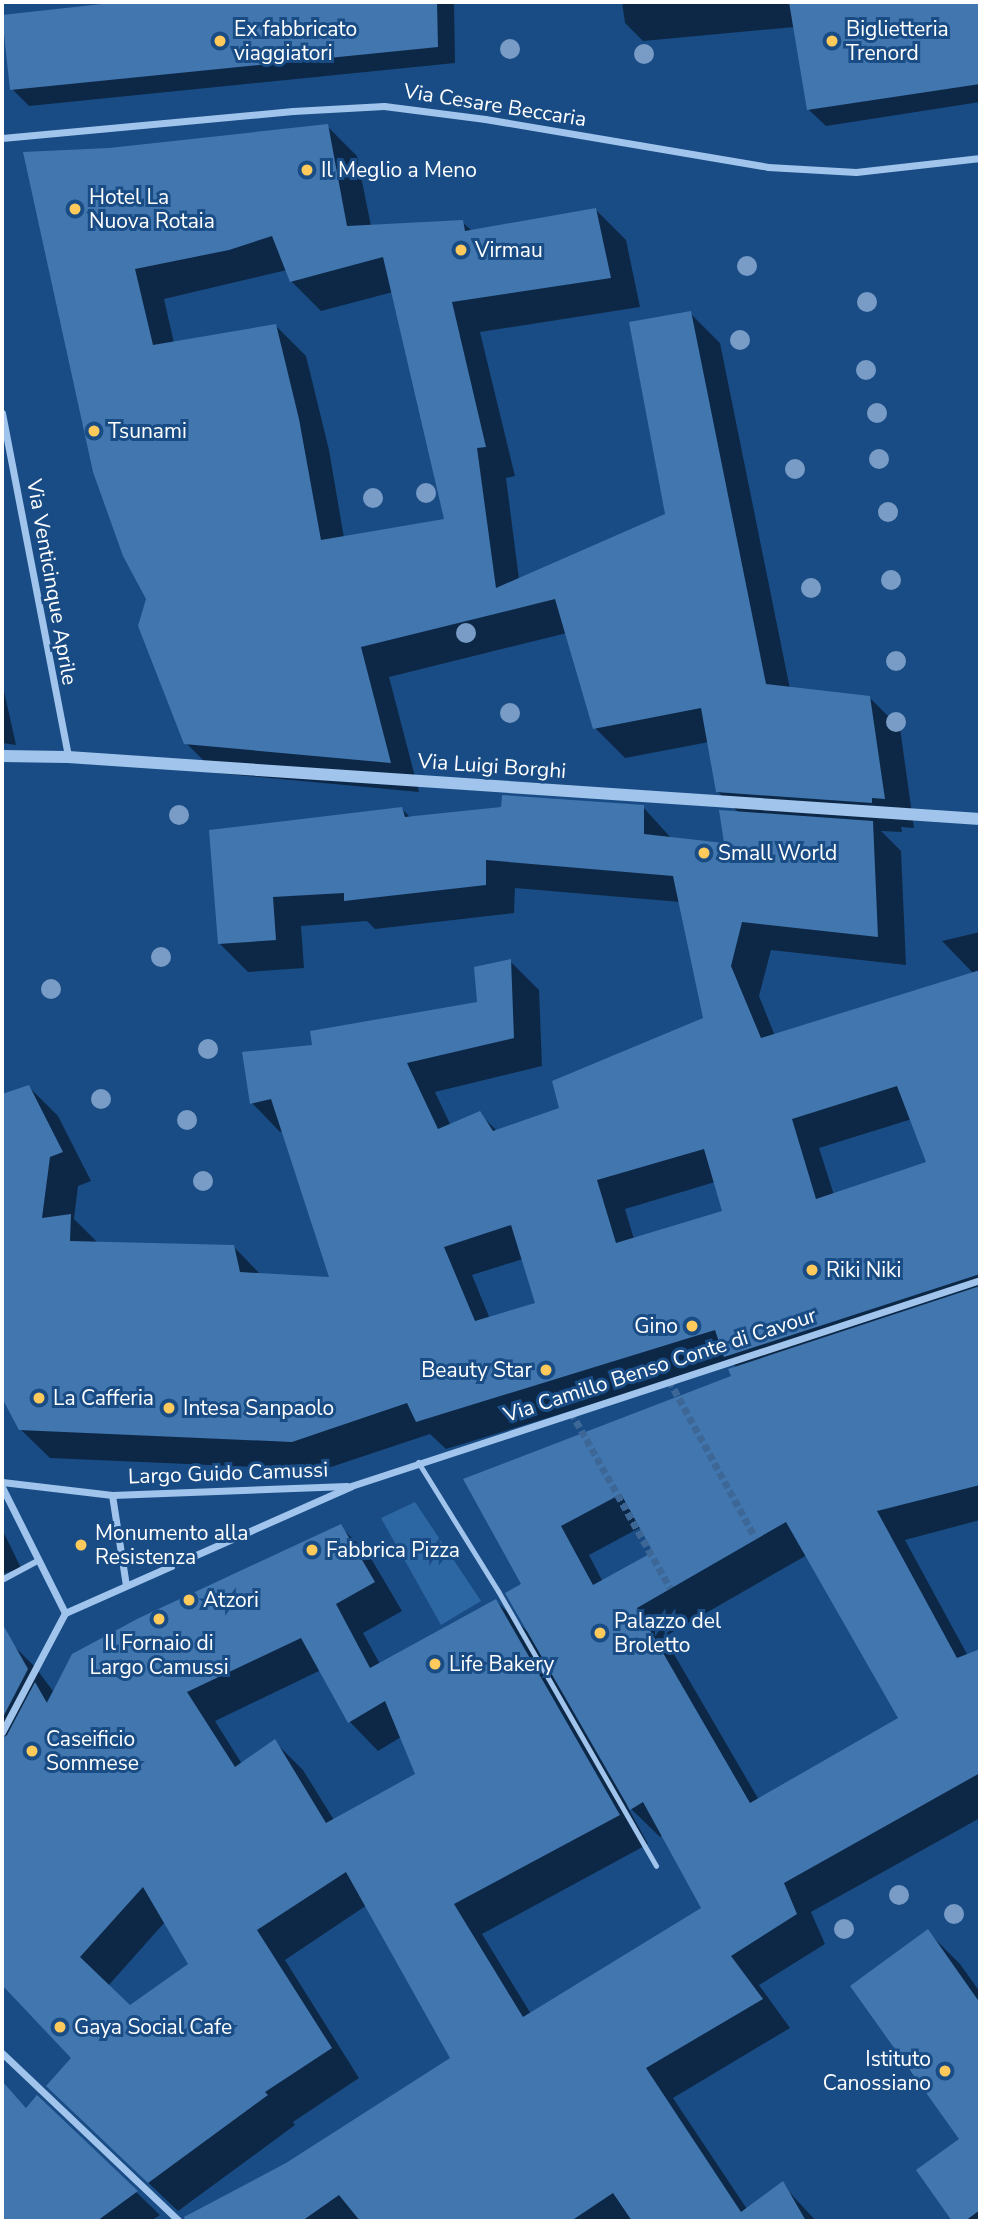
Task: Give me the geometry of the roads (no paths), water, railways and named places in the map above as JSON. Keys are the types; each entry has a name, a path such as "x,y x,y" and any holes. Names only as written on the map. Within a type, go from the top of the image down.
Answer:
{"street":[{"name":"Via Cesare Beccaria","path":"2,138 328,108 384,106 485,119 768,167 856,172 980,158"},
{"name":"Via Venticinque Aprile","path":"2,414 68,757"},
{"name":"Via Luigi Borghi","path":"2,756 68,757 980,819"},
{"name":"Via Camillo Benso Conte di Cavour","path":"351,1486 980,1280"},
{"name":"Largo Guido Camussi","path":"2,1484 112,1495 351,1486"},
{"name":"Largo Guido Camussi","path":"2,1484 37,1561 65,1613 351,1486"},
{"name":"Largo Guido Camussi","path":"112,1495 126,1585"},
{"path":"2,1580 37,1561"},
{"path":"2,1732 65,1613"},
{"path":"2,2053 179,2221"}],"lane":[{"path":"418,1462 498,1591 656,1867"}],"tunnel":[{"path":"669,1380 755,1537"},
{"path":"571,1412 670,1588"}],"place":[{"name":"Ex fabbricato viaggiatori","path":"220,41"},
{"name":"Biglietteria Trenord","path":"832,41"},
{"name":"Il Meglio a Meno","path":"307,170"},
{"name":"Hotel La Nuova Rotaia","path":"75,209"},
{"name":"Virmau","path":"461,250"},
{"name":"Tsunami","path":"94,431"},
{"name":"Small World","path":"704,853"},
{"name":"Riki Niki","path":"812,1270"},
{"name":"Gino","path":"692,1326"},
{"name":"Beauty Star","path":"546,1370"},
{"name":"La Cafferia","path":"39,1398"},
{"name":"Intesa Sanpaolo","path":"169,1408"},
{"name":"Monumento alla Resistenza","path":"81,1545"},
{"name":"Fabbrica Pizza","path":"312,1550"},
{"name":"Atzori","path":"189,1600"},
{"name":"Il Fornaio di Largo Camussi","path":"159,1619"},
{"name":"Palazzo del Broletto","path":"600,1633"},
{"name":"Life Bakery","path":"435,1664"},
{"name":"Caseificio Sommese","path":"32,1751"},
{"name":"Gaya Social Cafe","path":"60,2027"},
{"name":"Istituto Canossiano","path":"945,2071"}]}
